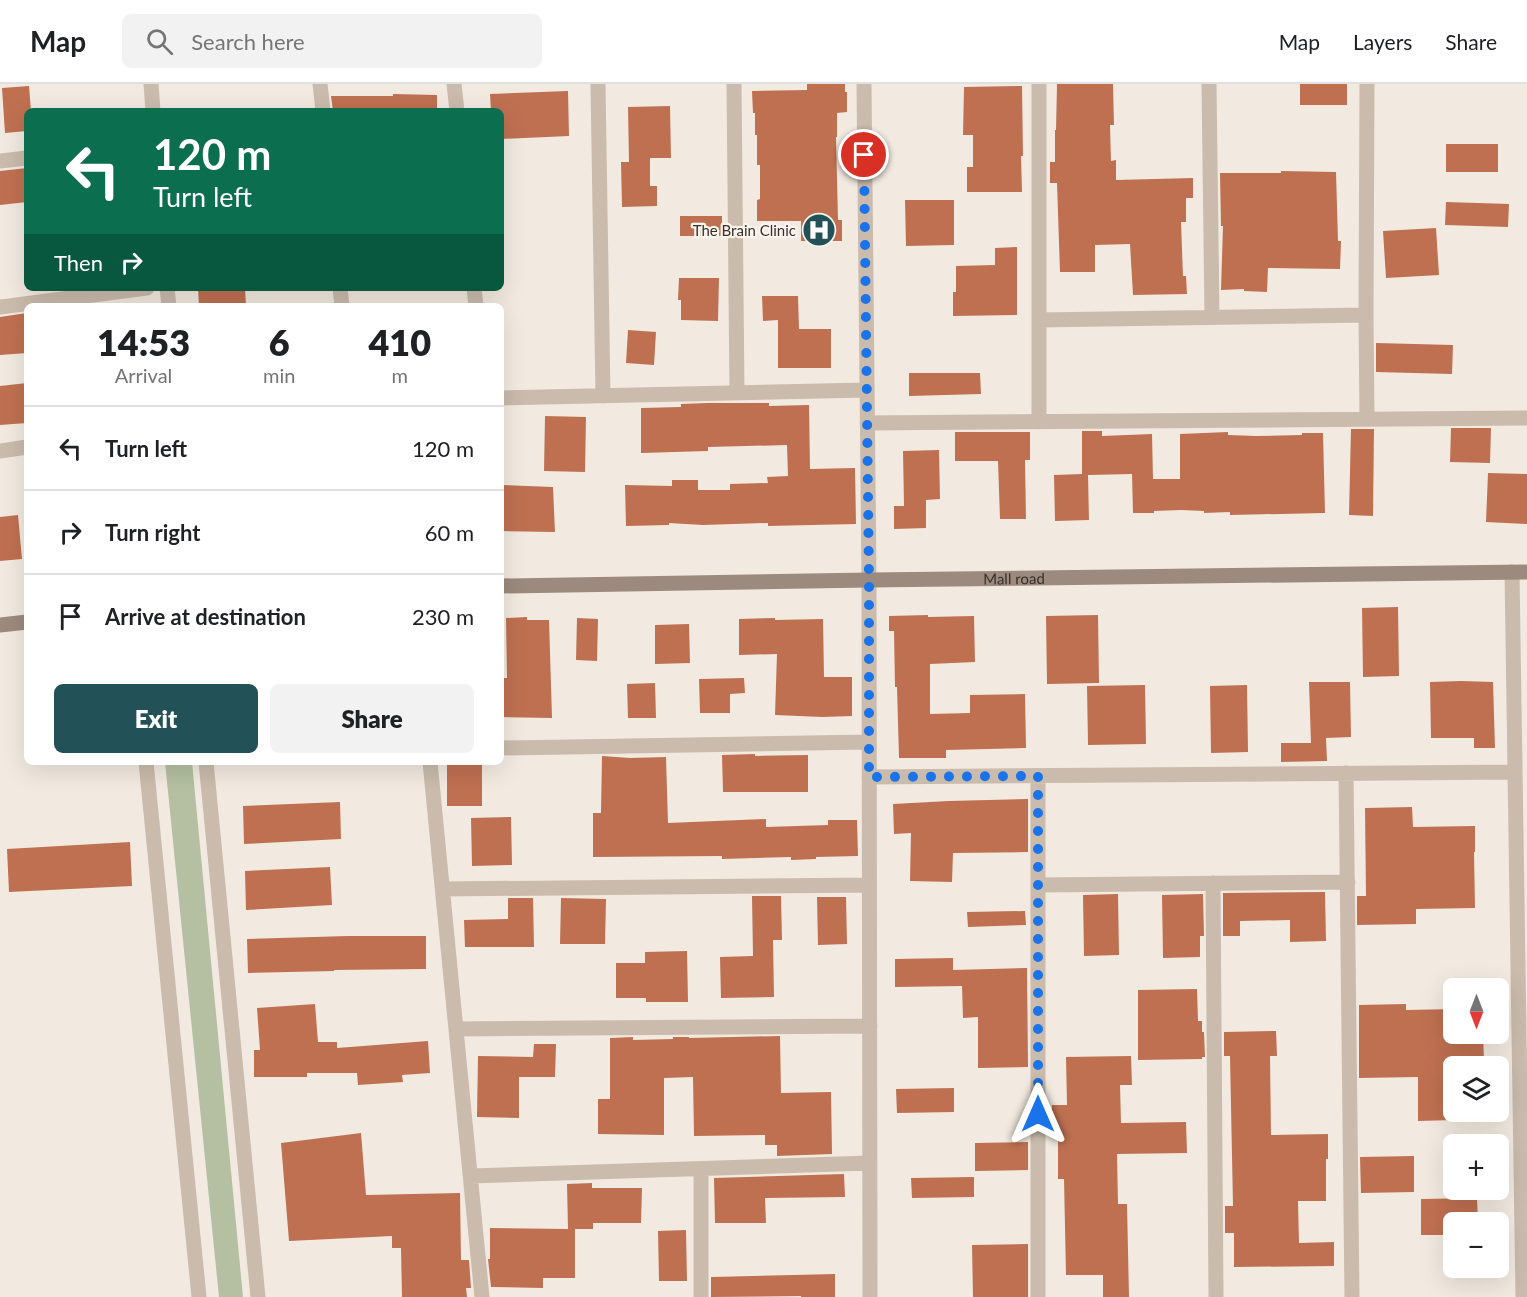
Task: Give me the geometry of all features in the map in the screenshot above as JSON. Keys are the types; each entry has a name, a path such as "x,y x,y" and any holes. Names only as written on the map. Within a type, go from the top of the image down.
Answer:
{"street":[{"path":"151,84 153,108"},
{"path":"320,84 323,108"},
{"path":"454,84 457,108"},
{"path":"598,84 603,396"},
{"path":"734,84 737,393"},
{"path":"864,84 869,580 870,1297"},
{"path":"1039,84 1039,422"},
{"path":"1209,84 1212,317"},
{"path":"1367,84 1368,419"},
{"path":"0,161 24,158"},
{"path":"31,303 124,291"},
{"path":"0,307 24,304"},
{"path":"1039,320 1366,315"},
{"path":"504,398 867,390"},
{"path":"867,423 1527,418"},
{"path":"0,451 24,447"},
{"path":"1520,572 1515,772 1524,1146 1523,1297"},
{"name":"Mall road","path":"504,586 1520,572"},
{"path":"0,625 24,622"},
{"path":"504,748 869,742"},
{"path":"146,765 199,1297"},
{"path":"206,765 258,1297"},
{"path":"430,765 482,1297"},
{"path":"869,777 1515,772"},
{"path":"1346,773 1352,1297"},
{"path":"1038,776 1038,1297"},
{"path":"1038,885 1347,882"},
{"path":"1213,883 1216,1297"},
{"path":"443,889 869,885"},
{"path":"456,1029 870,1026"},
{"path":"471,1176 870,1163"},
{"path":"701,1169 701,1297"}],"green space":[{"path":"165,765 192,765 243,1297 219,1297"}],"building":[{"path":"807,84 845,84 845,92 847,92 847,112 837,113 836,137 838,220 842,220 842,241 801,241 801,221 757,221 757,200 760,199 760,165 757,165 757,135 755,135 752,91 807,90"},
{"path":"1057,84 1113,84 1114,125 1110,125 1111,161 1116,160 1116,180 1193,178 1193,198 1186,198 1186,222 1181,222 1183,276 1186,276 1187,294 1133,295 1130,244 1095,245 1095,272 1060,272 1057,183 1050,183 1050,162 1055,162"},
{"path":"1300,84 1347,84 1347,105 1300,105"},
{"path":"29,86 31,108 24,108 24,131 5,133 2,88"},
{"path":"1022,86 1022,192 967,192 967,167 973,167 973,135 963,135 964,87"},
{"path":"568,91 569,136 504,139 504,108 491,108 490,94"},
{"path":"393,94 437,95 437,108 333,108 331,96 393,96"},
{"path":"670,106 671,158 650,158 650,186 657,186 657,206 622,207 621,162 629,162 628,107"},
{"path":"1446,144 1498,144 1498,172 1446,172"},
{"path":"24,168 24,202 0,205 0,171"},
{"path":"1281,171 1336,172 1338,241 1341,241 1340,269 1268,268 1267,292 1244,291 1244,289 1221,290 1223,226 1221,226 1220,173 1281,173"},
{"path":"905,200 954,200 954,245 906,246"},
{"path":"1446,202 1509,204 1508,227 1445,225"},
{"path":"680,216 722,216 722,236 680,236"},
{"path":"1436,228 1439,275 1386,278 1383,231"},
{"path":"1017,247 1017,315 953,316 956,266 995,265 995,248"},
{"path":"679,278 719,278 718,321 681,320 681,300 678,300"},
{"path":"198,291 245,291 246,303 199,303"},
{"path":"762,296 798,296 799,329 831,329 831,368 778,368 778,320 763,321"},
{"path":"24,313 24,353 0,355 0,317"},
{"path":"628,330 656,332 654,365 626,363"},
{"path":"1376,343 1453,345 1452,374 1376,372"},
{"path":"909,373 980,373 981,394 909,396"},
{"path":"24,383 24,423 0,425 0,386"},
{"path":"681,404 809,405 810,469 855,468 856,524 768,526 768,523 703,525 669,523 669,525 626,526 625,485 672,486 672,480 698,480 698,490 730,490 730,484 768,483 767,477 788,476 787,445 708,447 708,451 641,453 641,408 681,407"},
{"path":"545,416 586,417 585,472 544,471"},
{"path":"1451,428 1491,428 1490,463 1450,462"},
{"path":"1351,429 1374,429 1373,516 1349,515"},
{"path":"1082,431 1102,431 1102,436 1152,434 1153,479 1180,479 1180,434 1228,432 1228,435 1256,436 1323,433 1325,513 1230,515 1230,512 1204,513 1204,511 1181,510 1133,513 1132,474 1088,475 1089,520 1055,521 1054,475 1082,474"},
{"path":"955,432 1030,432 1030,460 1025,460 1026,519 1000,519 998,461 955,461"},
{"path":"939,450 940,499 926,500 926,528 894,529 894,506 904,506 903,451"},
{"path":"1488,473 1527,474 1527,524 1486,522"},
{"path":"504,485 553,487 555,532 504,531"},
{"path":"18,515 22,559 0,561 0,517"},
{"path":"1398,607 1399,676 1363,677 1362,608"},
{"path":"928,615 928,617 974,616 975,662 930,664 930,714 970,713 970,695 1025,694 1026,748 946,750 946,758 899,758 894,631 889,631 889,616"},
{"path":"1098,615 1099,683 1047,684 1046,616"},
{"path":"527,617 527,620 549,620 552,718 504,717 504,678 507,678 506,618"},
{"path":"577,618 598,619 597,661 576,660"},
{"path":"775,618 775,620 823,619 824,677 852,677 852,716 775,715 777,654 739,655 739,619"},
{"path":"689,624 690,663 655,664 655,625"},
{"path":"744,678 745,693 730,694 730,713 700,713 699,679"},
{"path":"1309,682 1350,682 1351,737 1326,738 1327,761 1281,762 1281,743 1311,743"},
{"path":"1430,682 1493,682 1495,748 1474,748 1474,738 1431,738"},
{"path":"655,683 656,718 628,718 627,684"},
{"path":"1145,685 1146,744 1088,745 1087,686"},
{"path":"1247,685 1248,752 1211,753 1210,686"},
{"path":"755,754 755,756 808,755 808,792 723,792 722,755"},
{"path":"602,756 666,757 668,823 766,819 766,827 828,825 828,820 857,820 858,856 791,860 791,857 722,859 722,856 593,857 593,813 601,813"},
{"path":"447,765 482,765 482,806 447,806"},
{"path":"1028,799 1028,852 953,853 952,882 910,881 911,833 894,834 893,804"},
{"path":"340,802 341,839 244,844 243,806"},
{"path":"1412,807 1413,827 1475,826 1475,908 1416,909 1416,924 1357,925 1357,896 1366,896 1365,808"},
{"path":"511,817 512,865 472,866 471,818"},
{"path":"130,842 132,886 9,892 7,849"},
{"path":"330,867 332,905 246,910 245,871"},
{"path":"1325,892 1326,941 1290,942 1290,920 1240,921 1240,936 1223,936 1223,893"},
{"path":"1118,894 1119,955 1084,956 1083,895"},
{"path":"1203,894 1204,936 1200,936 1200,957 1163,958 1162,895"},
{"path":"752,896 781,896 782,940 773,940 774,997 721,998 720,957 753,956"},
{"path":"817,897 846,897 847,944 818,945"},
{"path":"508,898 533,898 534,947 465,947 464,920 508,919"},
{"path":"561,898 606,899 605,944 560,944"},
{"path":"1025,911 1026,925 968,927 967,912"},
{"path":"426,936 426,969 248,973 247,939"},
{"path":"687,951 688,1002 646,1002 646,998 616,998 616,963 645,963 645,952"},
{"path":"953,958 953,970 1027,968 1028,1067 978,1068 978,1017 963,1018 962,986 895,987 895,959"},
{"path":"1197,989 1198,1021 1202,1021 1205,1057 1202,1059 1138,1060 1138,990"},
{"path":"315,1004 318,1042 337,1042 337,1048 428,1041 430,1073 402,1075 403,1082 358,1085 357,1073 307,1073 307,1077 254,1077 254,1050 260,1050 257,1008"},
{"path":"1406,1004 1406,1010 1443,1009 1443,1044 1483,1044 1484,1056 1443,1056 1443,1120 1418,1121 1418,1077 1359,1078 1359,1005"},
{"path":"1276,1031 1277,1056 1270,1056 1271,1135 1328,1134 1326,1201 1298,1201 1299,1243 1334,1242 1334,1266 1234,1267 1234,1233 1225,1233 1225,1206 1233,1206 1230,1056 1224,1056 1224,1032"},
{"path":"780,1036 781,1093 831,1092 832,1154 777,1156 777,1145 765,1145 765,1135 694,1136 693,1077 664,1078 664,1135 598,1134 598,1099 610,1099 610,1038 633,1037 633,1040 673,1039 673,1037"},
{"path":"534,1044 556,1044 555,1077 519,1077 519,1118 477,1117 478,1056 533,1057"},
{"path":"1131,1056 1132,1085 1120,1085 1121,1123 1186,1122 1187,1153 1117,1154 1118,1204 1127,1204 1129,1297 1103,1297 1103,1275 1066,1275 1064,1179 1058,1179 1058,1125 1052,1125 1052,1105 1067,1105 1066,1057"},
{"path":"954,1088 954,1112 897,1113 896,1089"},
{"path":"361,1133 366,1195 460,1193 461,1260 469,1260 471,1288 466,1288 467,1297 402,1297 401,1248 392,1248 392,1236 289,1241 281,1143"},
{"path":"1028,1142 1028,1170 975,1171 975,1143"},
{"path":"1414,1156 1414,1192 1361,1193 1360,1157"},
{"path":"844,1174 845,1197 765,1198 766,1223 715,1223 714,1178"},
{"path":"974,1177 974,1197 912,1198 911,1178"},
{"path":"592,1183 592,1188 642,1188 641,1223 593,1223 593,1229 575,1229 575,1278 543,1278 543,1288 491,1287 488,1259 490,1259 490,1228 568,1229 567,1184"},
{"path":"1421,1199 1477,1200 1478,1212 1443,1212 1443,1235 1421,1235"},
{"path":"686,1230 687,1281 659,1281 658,1231"},
{"path":"1028,1244 1028,1297 973,1297 972,1245"},
{"path":"835,1274 835,1297 711,1297 711,1277"}],"place":[{"name":"The Brain Clinic","path":"819,230"}],"route":[{"path":"864,155 869,777 1038,776 1038,1114"}]}
